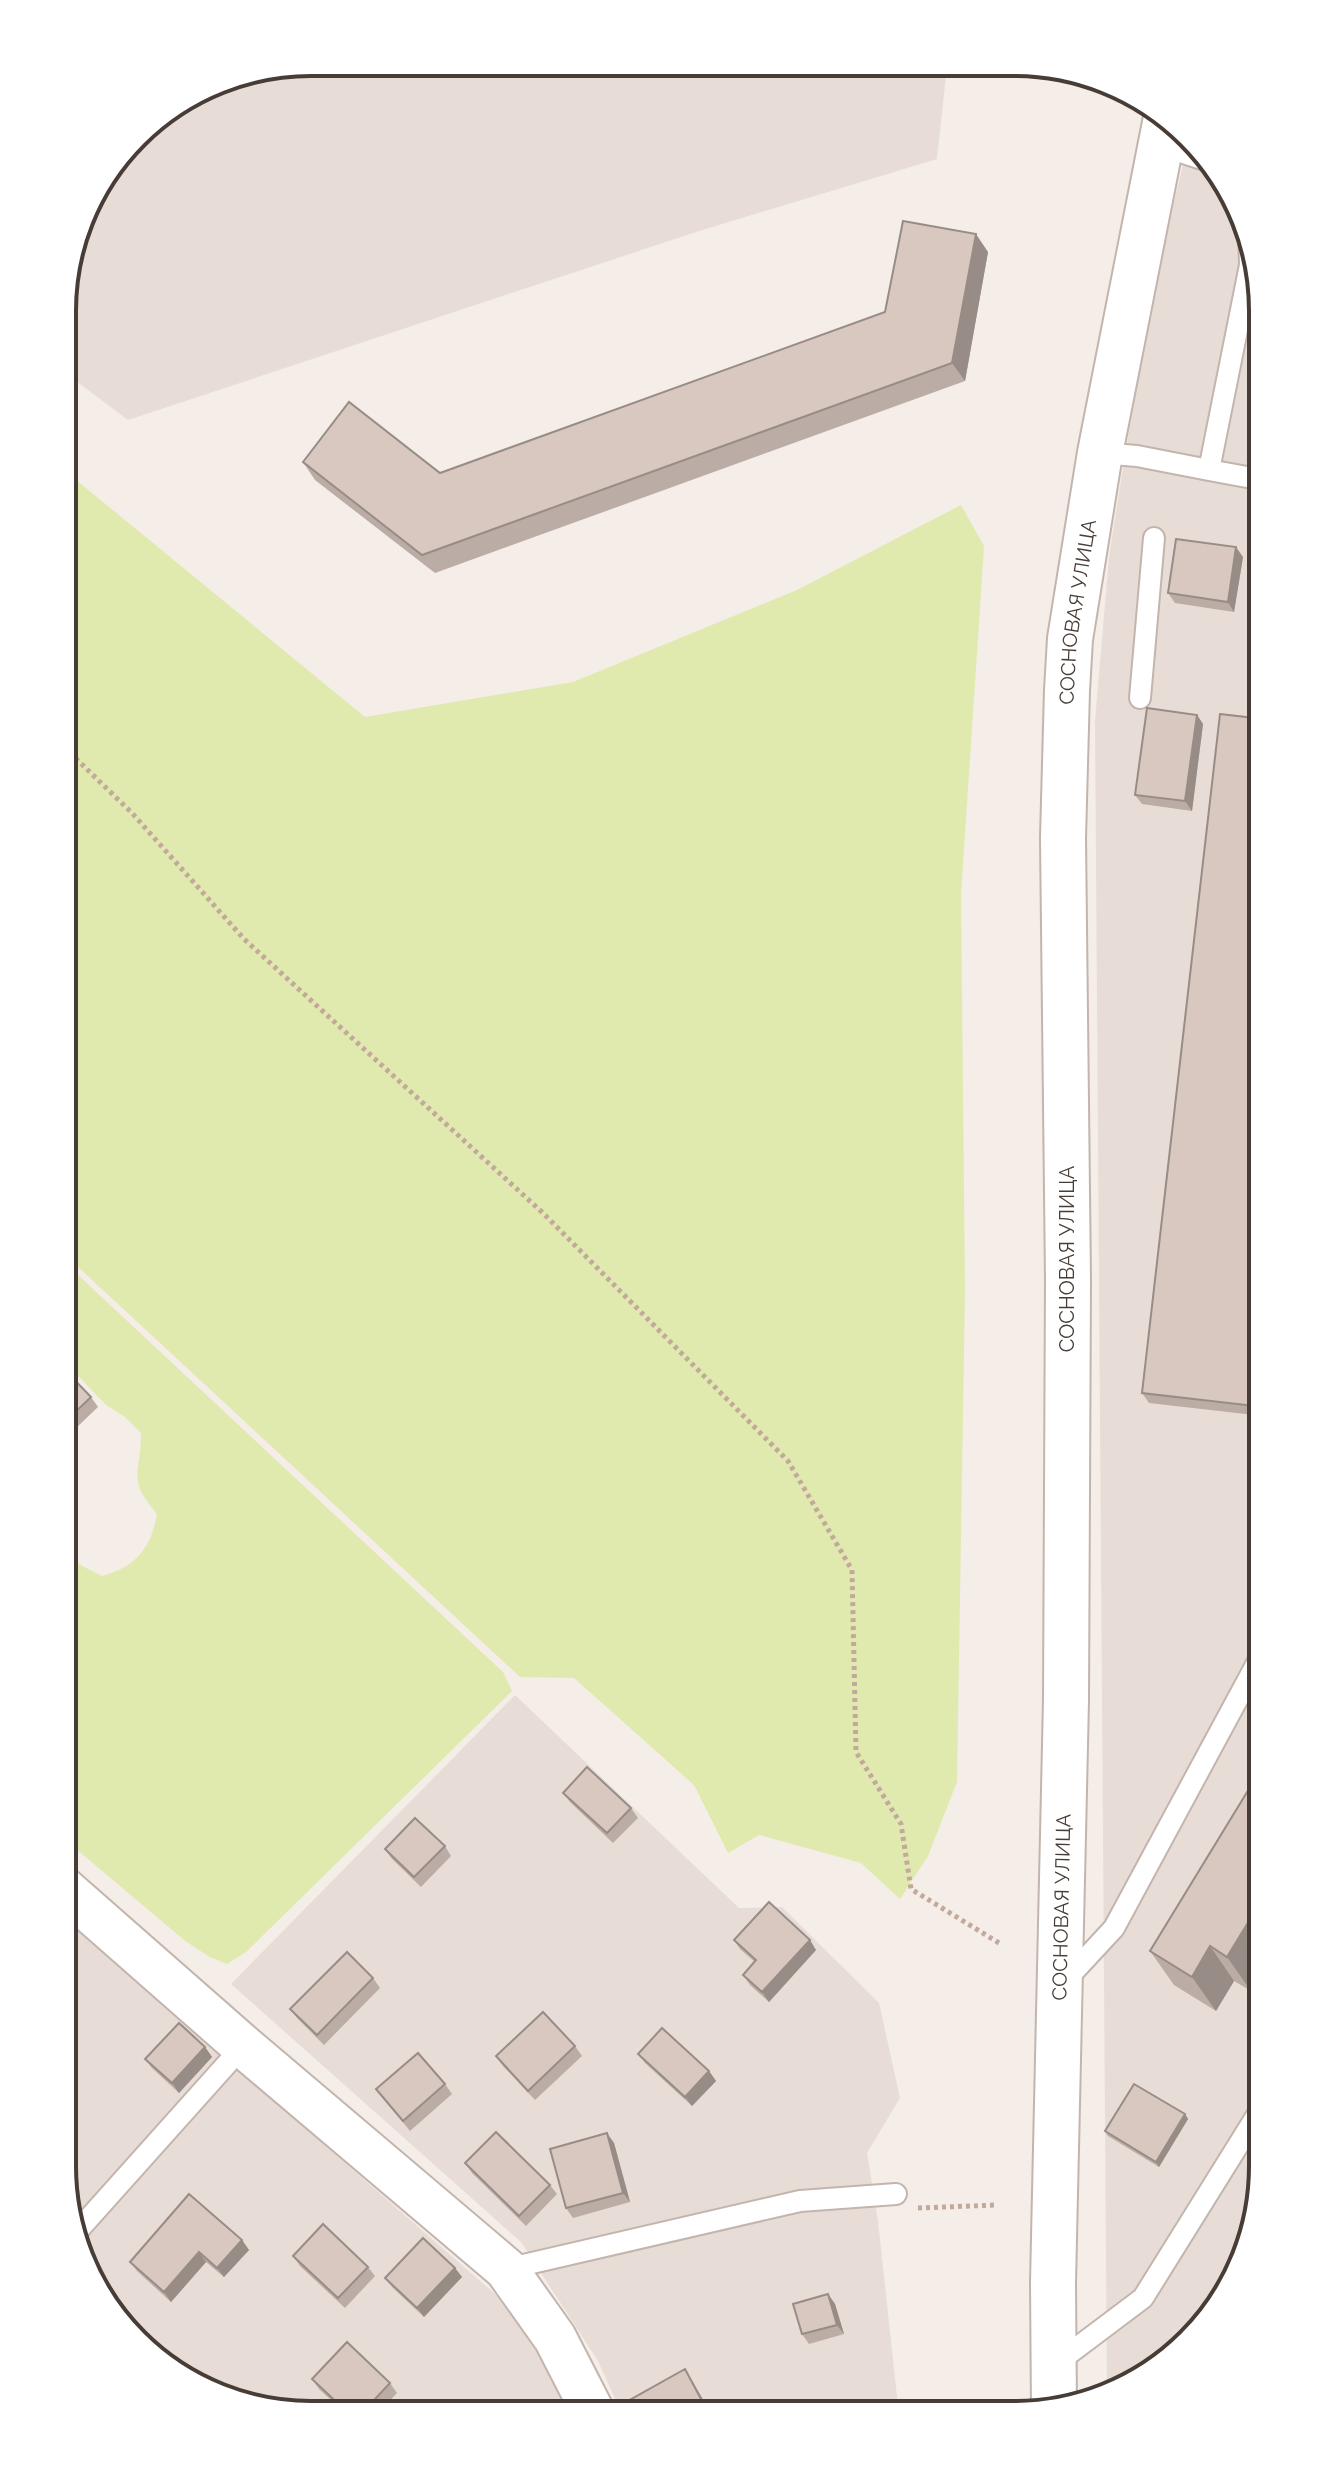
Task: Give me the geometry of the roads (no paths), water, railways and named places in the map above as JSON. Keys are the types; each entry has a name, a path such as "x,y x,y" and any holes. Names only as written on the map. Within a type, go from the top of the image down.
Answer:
{"street":[{"name":"СОСНОВАЯ УЛИЦА","path":"1054,2397 1053,2283 1067,1684 1068,1280 1063,854 1070,639 1100,453 1162,131"},
{"path":"76,1899 506,2269 555,2338 587,2401"}],"lane":[{"path":"1209,470 1247,280"},
{"path":"1100,453 1137,456 1249,477"},
{"path":"1140,698 1154,538"},
{"path":"1060,1986 1114,1928 1248,1679"},
{"path":"84,2224 243,2046"},
{"path":"1054,2365 1143,2298 1248,2129"},
{"path":"506,2269 800,2201 896,2194"}]}
